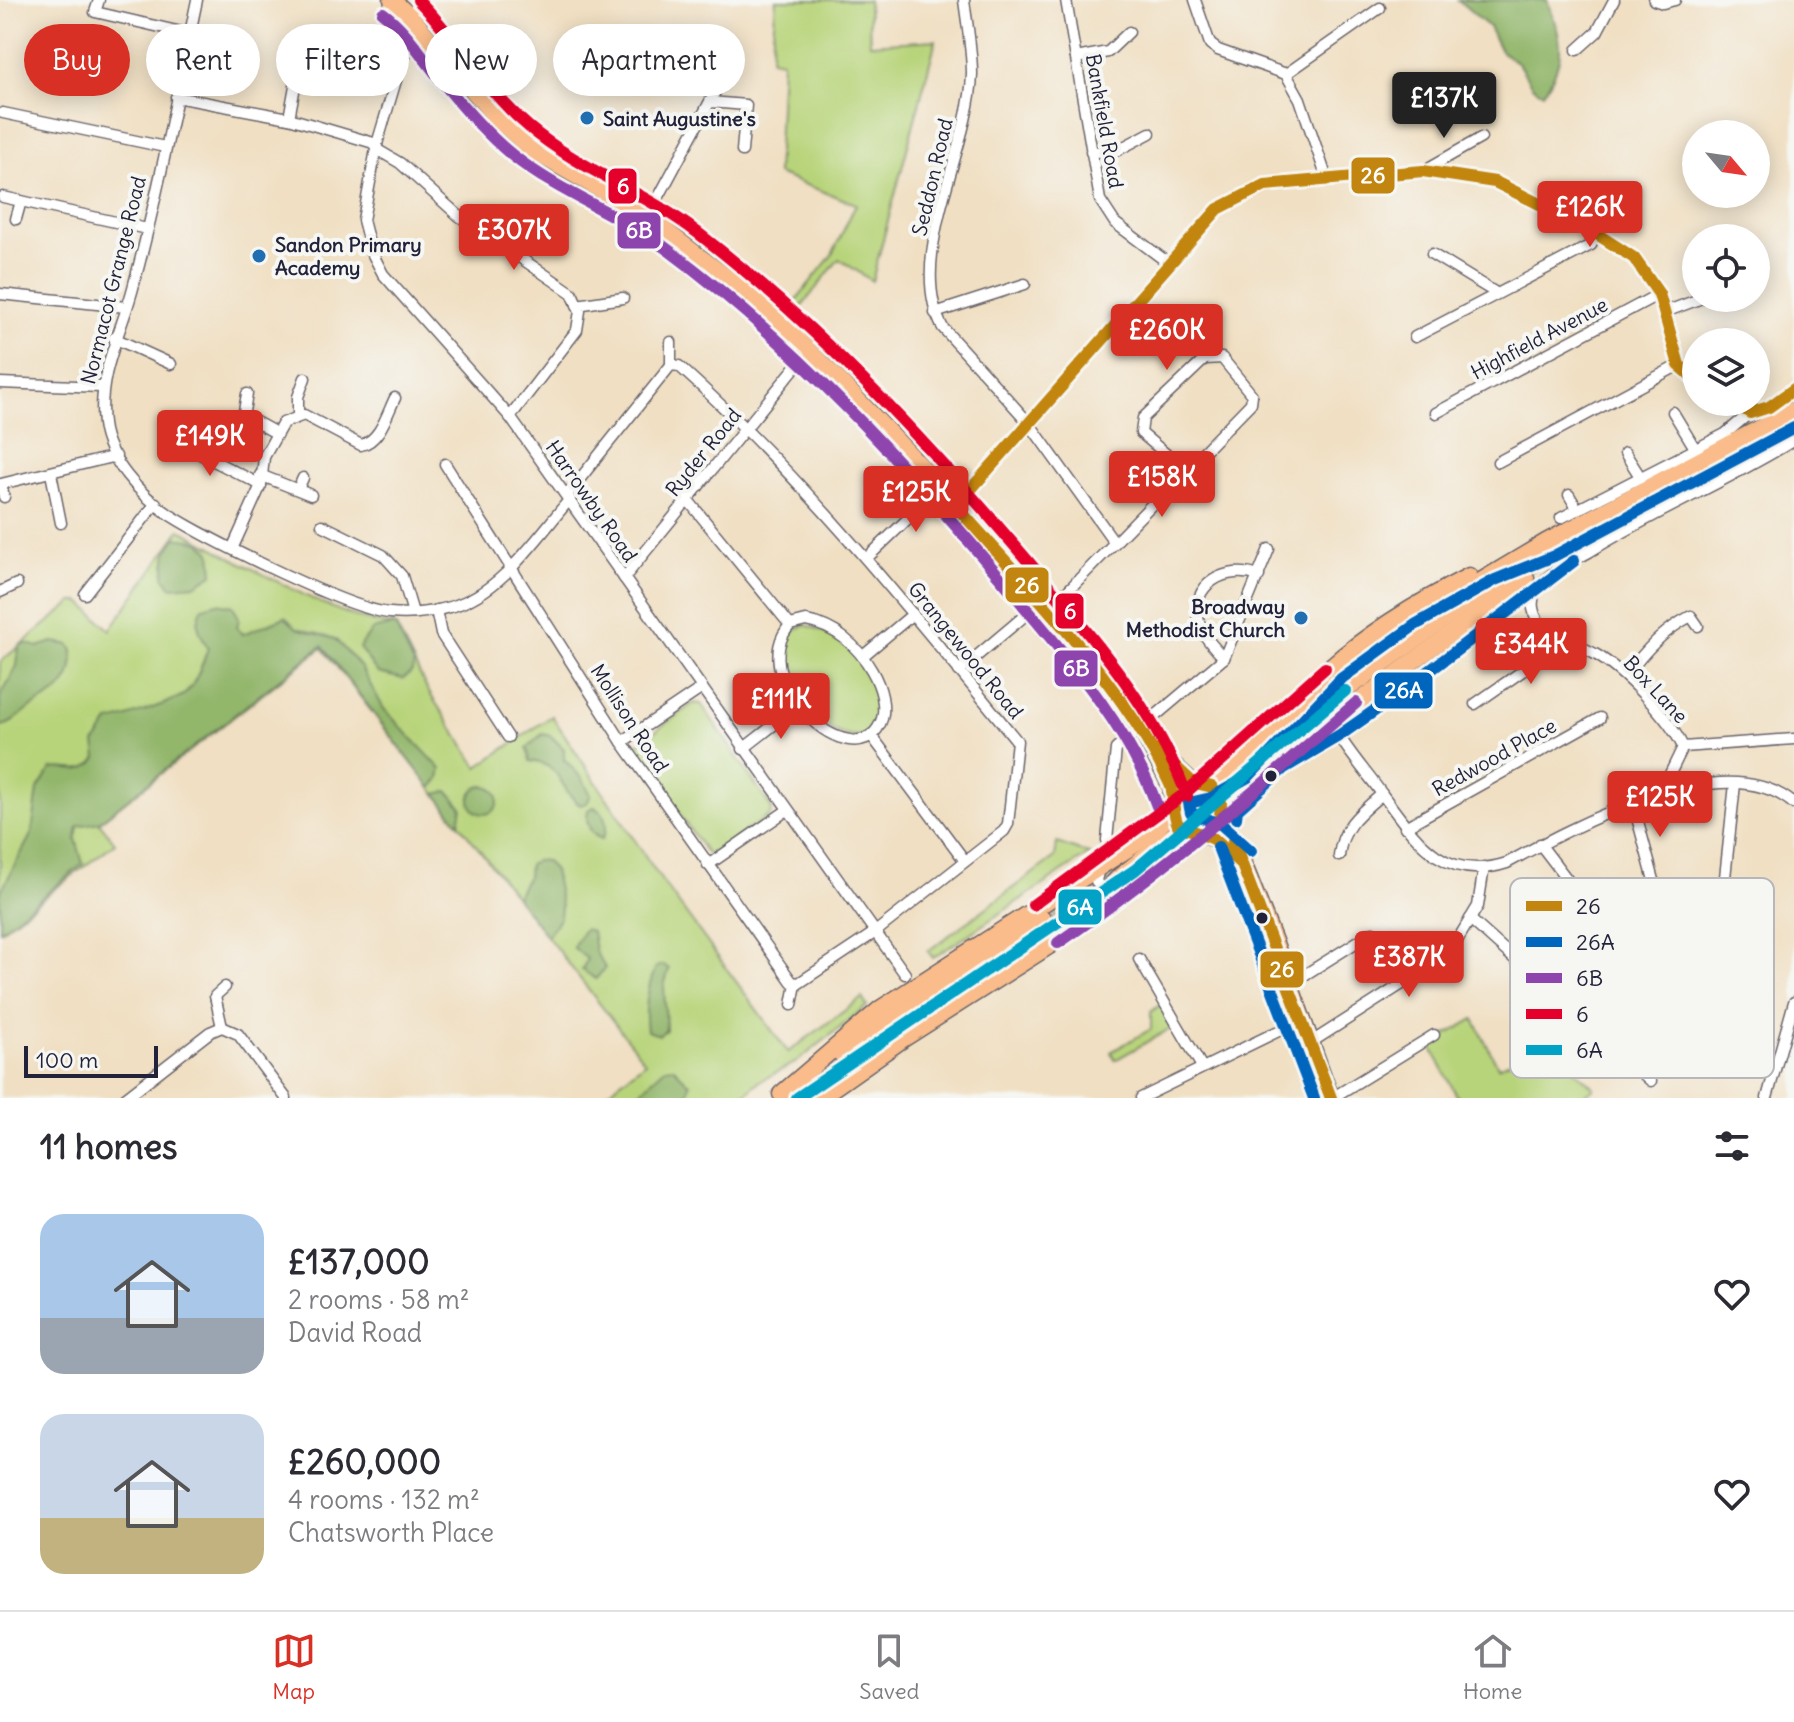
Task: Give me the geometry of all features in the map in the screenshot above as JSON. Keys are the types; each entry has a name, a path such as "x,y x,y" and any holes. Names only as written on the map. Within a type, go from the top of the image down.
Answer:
{"highway":[{"path":"392,0 425,33"},
{"path":"478,96 497,119 533,151 648,217 760,303 810,349 941,487 1044,607 1144,734 1199,782 1218,793 1220,810 1332,1098"},
{"path":"1794,410 1546,542 1424,615 1341,686 1448,615 1571,543 1794,423"},
{"path":"785,1097 836,1043 933,972 1151,834 1166,819 1182,786 1238,765 1331,666 1406,611 1488,566 1546,542"},
{"path":"1200,833 1213,827 1220,810 1275,755 1331,722 1571,543"},
{"path":"1274,725 1308,706 1326,714 1331,722"},
{"path":"1144,734 1172,788 1173,817 1182,828 1214,839 1240,863"},
{"path":"819,1098 903,1039 1060,939 1103,893 1151,849 1182,828"},
{"path":"785,1097 1045,924"}],"street":[{"path":"99,0 95,12 147,24"},
{"name":"Normacot Grange Road","path":"192,24 197,0"},
{"path":"411,17 420,0"},
{"name":"Seddon Road","path":"935,313 931,282 937,221 961,136 972,75 964,0"},
{"name":"Bankfield Road","path":"1066,0 1100,200 1115,223 1171,265"},
{"path":"1195,0 1210,44 1218,50 1286,74 1300,99 1327,179"},
{"path":"1577,50 1597,32 1614,0"},
{"path":"1654,0 1663,3 1675,0"},
{"path":"1286,74 1380,8"},
{"path":"1076,58 1108,52 1129,32"},
{"name":"Harrowby Road","path":"425,35 403,57 376,146 363,220 371,251 399,293 470,367 510,417 786,811 905,974"},
{"path":"289,118 293,96"},
{"path":"176,97 289,118 376,146 400,163 459,216 561,282 580,311 577,330 510,417"},
{"name":"Normacot Grange Road","path":"176,97 147,229 101,387 103,428 116,456 132,482 169,514 365,608 413,613 436,610 474,597 511,567 671,365"},
{"path":"648,217 713,97 746,105 742,151"},
{"path":"3,113 165,147"},
{"path":"1091,152 1116,151 1150,133"},
{"path":"1423,171 1481,138"},
{"path":"956,506 1218,209 1265,185 1423,171 1495,182 1597,233 1634,258 1659,294 1682,368"},
{"path":"3,197 147,229"},
{"path":"16,219 21,201"},
{"path":"1415,337 1591,245 1597,233"},
{"path":"1432,254 1496,293"},
{"path":"1025,284 935,313 943,328 1029,423 1115,543"},
{"path":"0,294 126,307"},
{"name":"Highfield Avenue","path":"1436,413 1659,294"},
{"path":"577,305 623,298"},
{"path":"1665,312 1682,306"},
{"path":"114,338 174,365"},
{"path":"671,342 671,365"},
{"name":"Ryder Road","path":"624,578 810,349"},
{"path":"959,671 1044,607 1115,543 1251,403 1252,395 1222,358 1205,359 1143,418 1141,433 1185,470"},
{"name":"Grangewood Road","path":"671,365 679,366 745,427 868,557 1017,741 1008,824 874,933"},
{"path":"1498,462 1679,365"},
{"path":"298,415 298,397 305,378"},
{"path":"0,383 101,387"},
{"path":"1770,406 1794,389"},
{"path":"241,428 247,394"},
{"path":"233,547 276,433 283,423 304,415 361,445 366,444 374,439 395,398"},
{"path":"1673,412 1696,450"},
{"path":"243,415 276,433"},
{"path":"1561,518 1696,450 1725,434 1746,416"},
{"name":"Box Lane","path":"1794,440 1621,532 1540,585 1532,606 1534,617 1549,631 1598,656 1626,677 1675,733 1683,747 1794,739"},
{"path":"175,441 260,480 311,495"},
{"path":"1625,453 1641,478"},
{"path":"4,497 1,481 51,473 116,456"},
{"name":"Mollison Road","path":"445,464 622,742 796,984"},
{"path":"51,473 61,523"},
{"path":"298,489 303,478"},
{"path":"868,557 941,487"},
{"path":"1569,495 1578,510"},
{"path":"687,499 790,625"},
{"path":"85,594 156,503"},
{"path":"322,525 383,555 402,576 413,613"},
{"path":"1121,855 1109,846 1107,840 1116,749 1144,734 1224,658 1269,549"},
{"path":"1224,658 1201,629 1197,613 1200,595 1221,575 1244,571 1259,576"},
{"path":"0,592 17,584"},
{"path":"436,610 441,634 508,737"},
{"path":"863,656 913,614"},
{"path":"1626,677 1669,629 1691,616 1699,620"},
{"path":"806,621 824,626 863,656 875,676 883,707 879,728 871,735 859,741 839,737 818,725 798,706 787,688 777,653 782,634 790,625 806,621"},
{"path":"1481,703 1567,640"},
{"path":"622,742 702,688"},
{"path":"743,749 798,706"},
{"name":"Redwood Place","path":"1405,827 1600,718"},
{"path":"1331,722 1405,827 1432,855 1451,864 1484,867 1507,863 1540,844 1666,791 1735,784 1772,791 1794,804"},
{"path":"871,735 965,861"},
{"path":"1666,791 1666,782 1683,747"},
{"path":"1725,878 1735,784"},
{"path":"1339,856 1351,821 1382,794"},
{"path":"1633,803 1653,878"},
{"path":"708,865 786,811"},
{"path":"1540,844 1566,878"},
{"path":"1310,1043 1449,954 1470,919 1482,889 1484,867"},
{"path":"1099,868 1096,881 1103,893"},
{"path":"1470,919 1510,955"},
{"path":"1288,980 1298,979 1373,932"},
{"path":"792,1005 796,984 874,933"},
{"path":"1139,959 1202,1067"},
{"path":"222,1027 215,996 225,987"},
{"path":"1774,1073 1794,1002"},
{"path":"1141,1098 1301,1020"},
{"path":"125,1098 210,1032 222,1027 238,1034 286,1098"},
{"path":"1332,1098 1434,1035"},
{"path":"1648,1078 1651,1081"},
{"path":"1767,1098 1773,1078"}],"green space":[{"path":"776,0 868,0 870,44 936,40 872,281 839,259 799,310 793,304 832,255 856,204 777,174 782,61 771,59"},
{"path":"1458,0 1547,0 1560,47 1557,68 1543,93 1532,86 1518,63 1501,51 1489,27"},
{"path":"180,530 318,601 373,622 395,625 428,691 478,767 552,716 662,881 788,1052 862,998 867,1006 797,1062 758,1082 741,1098 600,1098 645,1062 322,648 99,822 115,843 0,931 0,662 73,602 81,602 110,630"},
{"path":"176,537 200,542 211,552 213,574 195,585 171,587 164,577 167,551"},
{"path":"217,603 233,606 239,618 237,628 243,634 285,617 297,628 335,639 360,666 384,709 441,769 439,779 431,788 322,646 99,822 78,826 76,839 83,864 0,931 0,893 32,833 38,789 51,769 86,768 97,758 95,743 109,722 173,700 190,689 208,648 199,628 200,613 203,607"},
{"path":"395,625 414,664 412,672 403,679 378,673 359,648 372,630"},
{"path":"806,625 843,642 854,652 868,674 878,704 878,718 875,729 865,735 849,736 833,730 802,703 791,685 784,667 783,650 790,635"},
{"path":"53,642 70,645 73,651 70,676 65,685 12,722 0,726 0,697 17,666 19,646 25,643 38,647"},
{"path":"694,703 701,704 772,809 770,815 712,854 707,854 633,747"},
{"path":"542,734 551,736 564,749 564,759 582,778 591,795 587,803 580,805 572,798 550,767 530,761 527,748"},
{"path":"484,786 494,790 498,800 494,810 484,814 474,810 470,800 474,790"},
{"path":"448,791 462,807 459,824 436,794"},
{"path":"1196,796 1207,807 1196,818 1185,807"},
{"path":"594,807 606,821 602,839 594,835 588,823 588,810"},
{"path":"1057,843 1089,854 933,958 928,951 1055,857"},
{"path":"536,860 545,861 554,870 561,906 560,917 547,937 516,897 528,876 529,865"},
{"path":"584,929 592,931 595,951 605,968 596,979 582,970 587,959 573,947"},
{"path":"664,965 669,969 664,986 666,1030 659,1035 647,1031 646,1007 656,967"},
{"path":"1161,1004 1173,1027 1115,1060 1111,1052 1151,1029 1151,1012"},
{"path":"1474,1019 1498,1067 1510,1062 1510,1078 1583,1078 1594,1088 1581,1098 1458,1098 1430,1045"},
{"path":"673,1067 690,1084 687,1098 633,1098 665,1068"}],"tunnel":[{"path":"1298,712 1336,680"},
{"path":"1280,748 1345,691"},
{"path":"1166,828 1221,781"},
{"path":"1180,834 1226,795"},
{"path":"1042,918 1145,845"},
{"path":"1049,930 1091,901"}],"transit line":[{"name":"6","path":"418,0 499,97 529,127 569,156 678,218 698,233 789,309 874,391 994,521 1099,647 1158,733 1187,796"},
{"name":"6B","path":"383,13 406,35 473,117 512,155 549,181 629,224 667,249 760,325 848,408 930,497 1073,665 1129,746 1157,806"},
{"name":"26","path":"1240,863 1214,839 1178,825 1170,784 1128,711 1073,639 956,506 1218,209 1265,185 1423,171 1495,182 1586,227 1634,258 1659,294 1682,368"},
{"name":"26","path":"1770,406 1794,389"},
{"name":"26A","path":"1251,851 1222,825 1191,813 1189,803 1211,798 1248,777 1342,678 1415,625 1495,580 1554,556 1794,428"},
{"name":"26A","path":"1236,818 1237,810 1284,768 1340,735 1407,688 1574,561"},
{"name":"6","path":"1033,905 1183,795 1325,668"},
{"name":"6A","path":"797,1098 1135,870 1345,691"},
{"name":"6B","path":"1058,943 1173,857 1356,703"},
{"name":"26","path":"1158,750 1192,782 1212,787 1221,802 1220,817"},
{"name":"26","path":"1233,841 1331,1098"},
{"name":"26A","path":"1218,847 1314,1098"}],"place":[{"name":"Saint Augustine's","path":"587,118"},
{"name":"Sandon Primary Academy","path":"259,256"},
{"name":"Broadway Methodist Church","path":"1301,618"}]}
